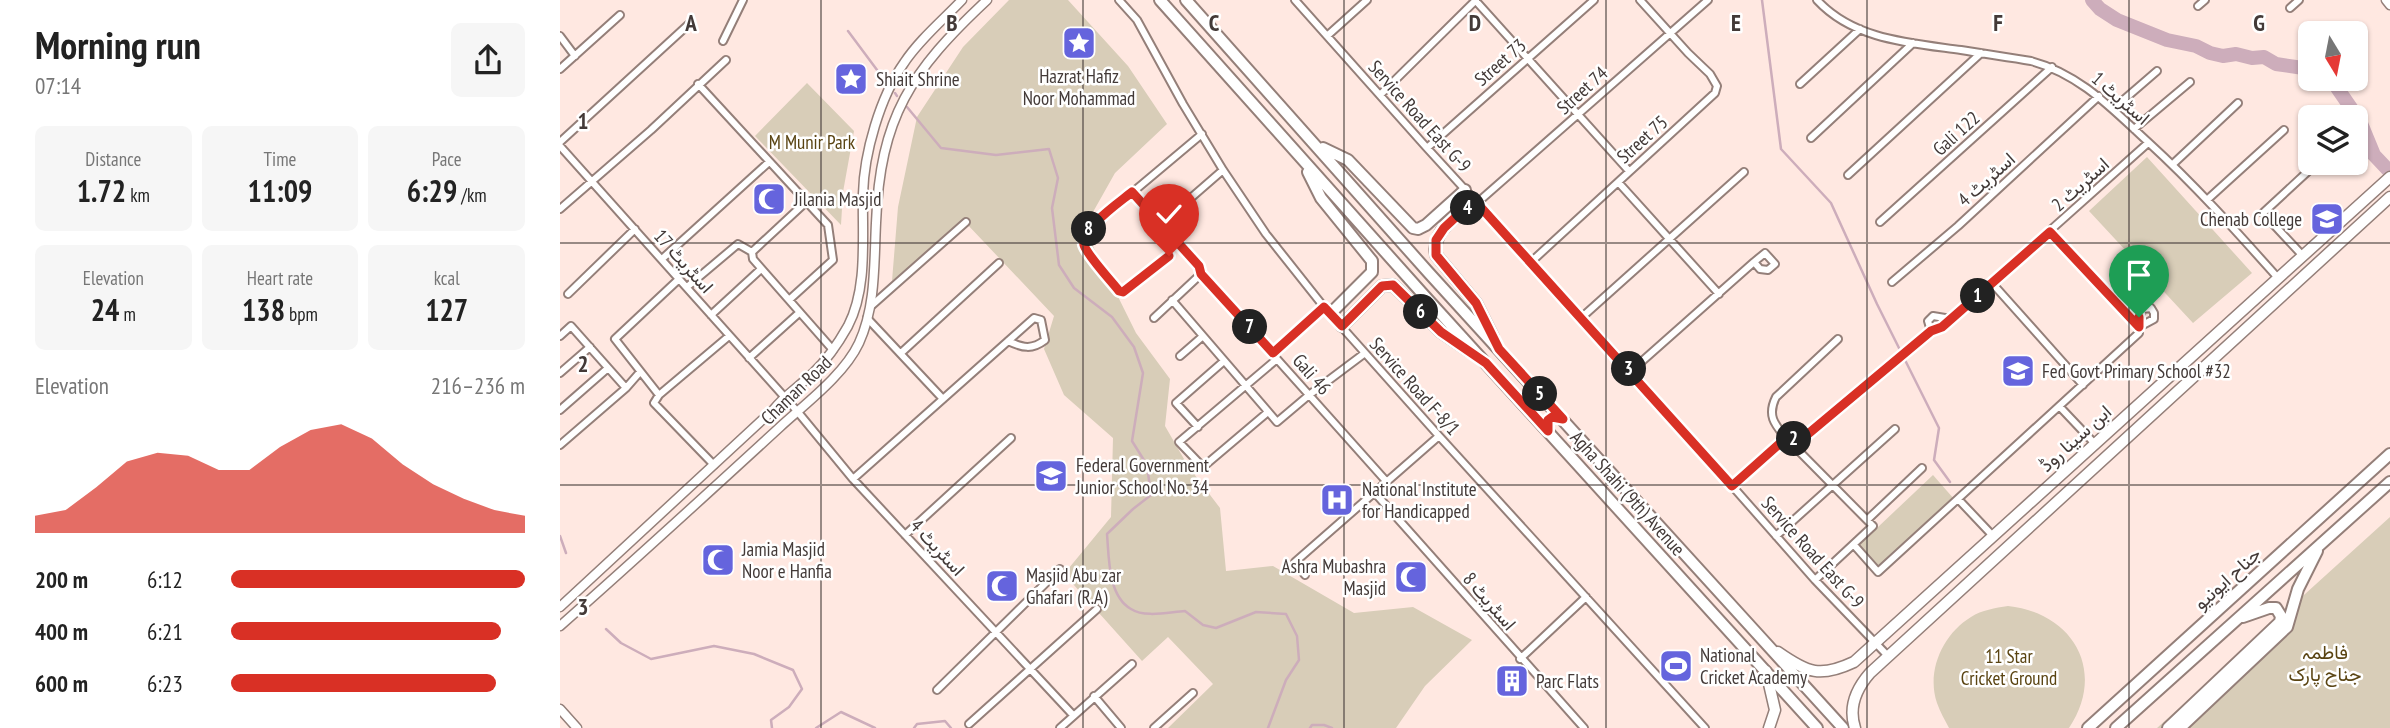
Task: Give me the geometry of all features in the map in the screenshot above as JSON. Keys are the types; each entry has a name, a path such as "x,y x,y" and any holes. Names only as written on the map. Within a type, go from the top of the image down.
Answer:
{"main road":[{"name":"Agha Shahi (9th) Avenue","path":"1160,0 1817,728"},
{"name":"Agha Shahi (9th) Avenue","path":"1186,0 1843,728"},
{"path":"1317,145 1348,160 1413,228 1426,225 1465,190"},
{"path":"1301,159 1321,198 1374,267 1373,272 1327,310"},
{"name":"ابن سینا روڈ","path":"1769,646 1798,666 1815,673 1835,671 1854,662 2390,177"},
{"name":"ابن سینا روڈ","path":"1854,728 1851,718 1859,686 1888,656 2390,197"},
{"path":"1477,203 1459,214 1444,228 1436,240 1436,255 1476,303 1499,349"},
{"path":"1342,326 1382,286 1393,285 1441,332 1486,363"},
{"path":"1548,431 1548,420 1552,417 1563,419"},
{"name":"جناح ایونیو","path":"2088,728 2390,454"},
{"name":"جناح ایونیو","path":"2116,728 2390,482"},
{"path":"2180,728 2287,627 2298,589 2320,545"},
{"path":"2168,728 2280,622 2281,616 2276,608 2269,608 2238,618"},
{"path":"1765,671 1775,710 1769,728"},
{"path":"2078,728 2138,682"}],"street":[{"path":"723,41 743,0"},
{"name":"Chaman Road","path":"560,607 815,371 833,350 849,324 858,294 867,157 877,122 904,62 962,0"},
{"name":"Chaman Road","path":"560,626 797,411 845,364 859,343 870,307 880,167 896,115 919,73 954,31 987,0"},
{"name":"Service Road F-8/1","path":"1119,0 1137,20 1223,170 1266,234 1327,310 1705,728"},
{"name":"Service Road East G-9","path":"1295,0 1815,580 1888,656"},
{"path":"1326,36 1367,0"},
{"path":"1380,95 1476,0 1629,172"},
{"name":"Street 73","path":"1427,148 1594,0"},
{"name":"Street 75","path":"1531,262 1715,93 1716,81 1640,0"},
{"name":"Street 74","path":"1477,203 1708,0"},
{"name":"اسٹریٹ 1","path":"1817,0 1828,13 1882,38 2031,61 2052,67 2082,83 2173,164 2278,278"},
{"path":"2198,6 2205,0"},
{"path":"2290,8 2299,0"},
{"path":"2386,0 2390,5"},
{"path":"560,69 620,15"},
{"path":"560,144 689,24"},
{"path":"1800,85 1860,29"},
{"path":"560,36 575,56"},
{"path":"1811,138 1913,43"},
{"path":"1848,175 1981,53"},
{"path":"560,209 726,60"},
{"name":"Gali 122","path":"1880,222 2052,67"},
{"path":"2113,109 2157,71"},
{"path":"2134,129 2190,82"},
{"path":"698,84 828,225 833,260 789,300"},
{"name":"اسٹریٹ 4","path":"1892,282 1958,226 2099,96"},
{"path":"2173,164 2238,103"},
{"path":"2208,199 2284,130"},
{"path":"1169,256 1123,292 1119,291 1087,250 1084,238 1090,228 1202,134"},
{"name":"اسٹریٹ 2","path":"1931,331 1942,327 2148,143"},
{"name":"اسٹریٹ 17","path":"560,144 783,398"},
{"path":"662,259 769,162"},
{"path":"1162,223 1223,170"},
{"path":"1581,318 1744,172"},
{"path":"2303,256 2263,213 2304,175"},
{"path":"1618,182 1719,294"},
{"name":"Gali 46","path":"1132,192 1199,266 1201,274 1386,481"},
{"path":"752,253 807,201"},
{"path":"870,307 966,222"},
{"path":"568,294 635,229"},
{"path":"1854,545 1878,572 2139,334 2139,327 2050,232"},
{"path":"687,287 738,244 752,253 761,269 833,350"},
{"path":"1630,371 1754,262"},
{"path":"901,353 999,263"},
{"path":"711,314 761,269"},
{"path":"1154,318 1201,274"},
{"path":"659,396 615,339 679,279"},
{"path":"1992,283 2083,385"},
{"path":"1172,300 1277,422 1308,395 1365,353"},
{"path":"1268,412 1203,467 1179,442 1327,310"},
{"path":"749,358 799,313"},
{"path":"1732,486 1786,438 1802,439 1931,331 1928,321 1933,316 1951,319"},
{"path":"867,318 943,399"},
{"path":"853,479 1008,341 1034,318 1041,320 1045,340 1037,346 1026,348 1008,341"},
{"path":"560,336 571,326 626,388"},
{"path":"713,465 656,407 655,400 729,336"},
{"path":"1181,356 1203,336"},
{"path":"1815,580 1873,526 1773,423 1771,406 1776,397 1838,339"},
{"path":"560,373 590,347"},
{"path":"1198,427 1177,403 1224,361"},
{"path":"560,410 608,368"},
{"path":"560,445 626,388 640,372"},
{"name":"اسٹریٹ 4","path":"783,398 853,479 1073,715"},
{"path":"2060,407 2095,444"},
{"path":"1776,536 1895,429"},
{"path":"1305,575 1295,562 1439,436"},
{"path":"905,535 1011,438"},
{"path":"1867,520 1922,468"},
{"name":"اسٹریٹ 8","path":"1375,493 1584,728"},
{"path":"1959,500 1993,536"},
{"path":"937,690 1060,569"},
{"path":"1520,659 1586,597"},
{"path":"969,724 1097,609"},
{"path":"1060,728 1132,664"},
{"path":"1154,728 1193,693"},
{"path":"1094,696 1121,728"},
{"path":"560,709 577,728"}],"green space":[{"path":"1009,0 1068,0 1128,66 1167,124 1115,173 1084,228 1136,333 1170,379 1165,426 1188,466 1220,508 1226,571 1273,566 1354,613 1413,607 1472,640 1425,686 1396,728 1168,728 1213,684 1168,637 1142,661 1064,574 1111,517 1113,438 1064,395 1044,349 1054,316 966,223 892,281 898,207 917,117 963,47"},
{"name":"M Munir Park","path":"807,83 854,131 843,192 841,225 755,136"},
{"path":"2147,157 2252,273 2193,323 2089,211"},
{"path":"1933,475 1954,499 1878,567 1859,545"},
{"name":"فاطمہ جناح پارک","path":"2390,517 2390,728 2157,728"},
{"name":"11 Star Cricket Ground","path":"2008,606 2031,611 2050,620 2066,633 2077,648 2084,666 2085,686 2080,707 2069,728 1949,728 1941,713 1934,691 1934,678 1939,654 1945,643 1961,624 1971,617"}],"waterway":[{"path":"1762,0 1781,149 1831,203 1877,304 1939,428 1934,460 1950,482"},
{"path":"2092,0 2117,20 2167,40 2196,46 2223,56 2236,54 2252,58 2264,57 2276,64 2298,67"},
{"path":"848,31 886,82"},
{"path":"2339,91 2360,121 2374,155 2390,172"},
{"path":"907,107 941,148 996,155 1049,149 1058,178 1052,208 1059,265 1074,288 1112,317 1134,347 1143,373 1132,441 1147,465 1151,495 1107,534 1109,565 1114,586 1123,603 1137,612 1157,614 1185,611 1203,625 1216,628 1256,612 1286,614 1297,636 1299,660 1286,680 1268,728"},
{"path":"560,536 566,553"},
{"path":"606,629 621,643 651,659 714,646 754,654 793,670 802,689 789,707 771,720 772,728"},
{"path":"816,728 841,712 875,728"},
{"path":"914,728 917,724 945,721 951,728"},
{"path":"1310,728 1312,725 1332,728"}],"place":[{"name":"Hazrat Hafiz Noor Mohammad","path":"1079,43"},
{"name":"Shiait Shrine","path":"851,79"},
{"name":"Jilania Masjid","path":"769,199"},
{"name":"Chenab College","path":"2327,219"},
{"name":"Fed Govt Primary School #32","path":"2018,371"},
{"name":"Federal Government Junior School No. 34","path":"1051,476"},
{"name":"National Institute for Handicapped","path":"1337,500"},
{"name":"Jamia Masjid Noor e Hanfia","path":"718,560"},
{"name":"Ashra Mubashra Masjid","path":"1411,577"},
{"name":"Masjid Abu zar Ghafari (R.A)","path":"1002,586"},
{"name":"National Cricket Academy","path":"1676,666"},
{"name":"Parc Flats","path":"1512,681"}],"route":[{"path":"1169,256 1123,292 1119,291 1087,250 1084,238 1090,228 1132,192 1162,223 1199,266 1201,274 1273,353 1324,307 1342,326 1382,286 1393,285 1441,332 1486,363 1548,431 1548,420 1552,417 1563,419 1499,349 1476,303 1436,255 1436,240 1444,228 1459,214 1477,203 1732,486 1786,438 1802,439 1931,331 1942,327 2050,232 2139,327 2139,317"}]}
